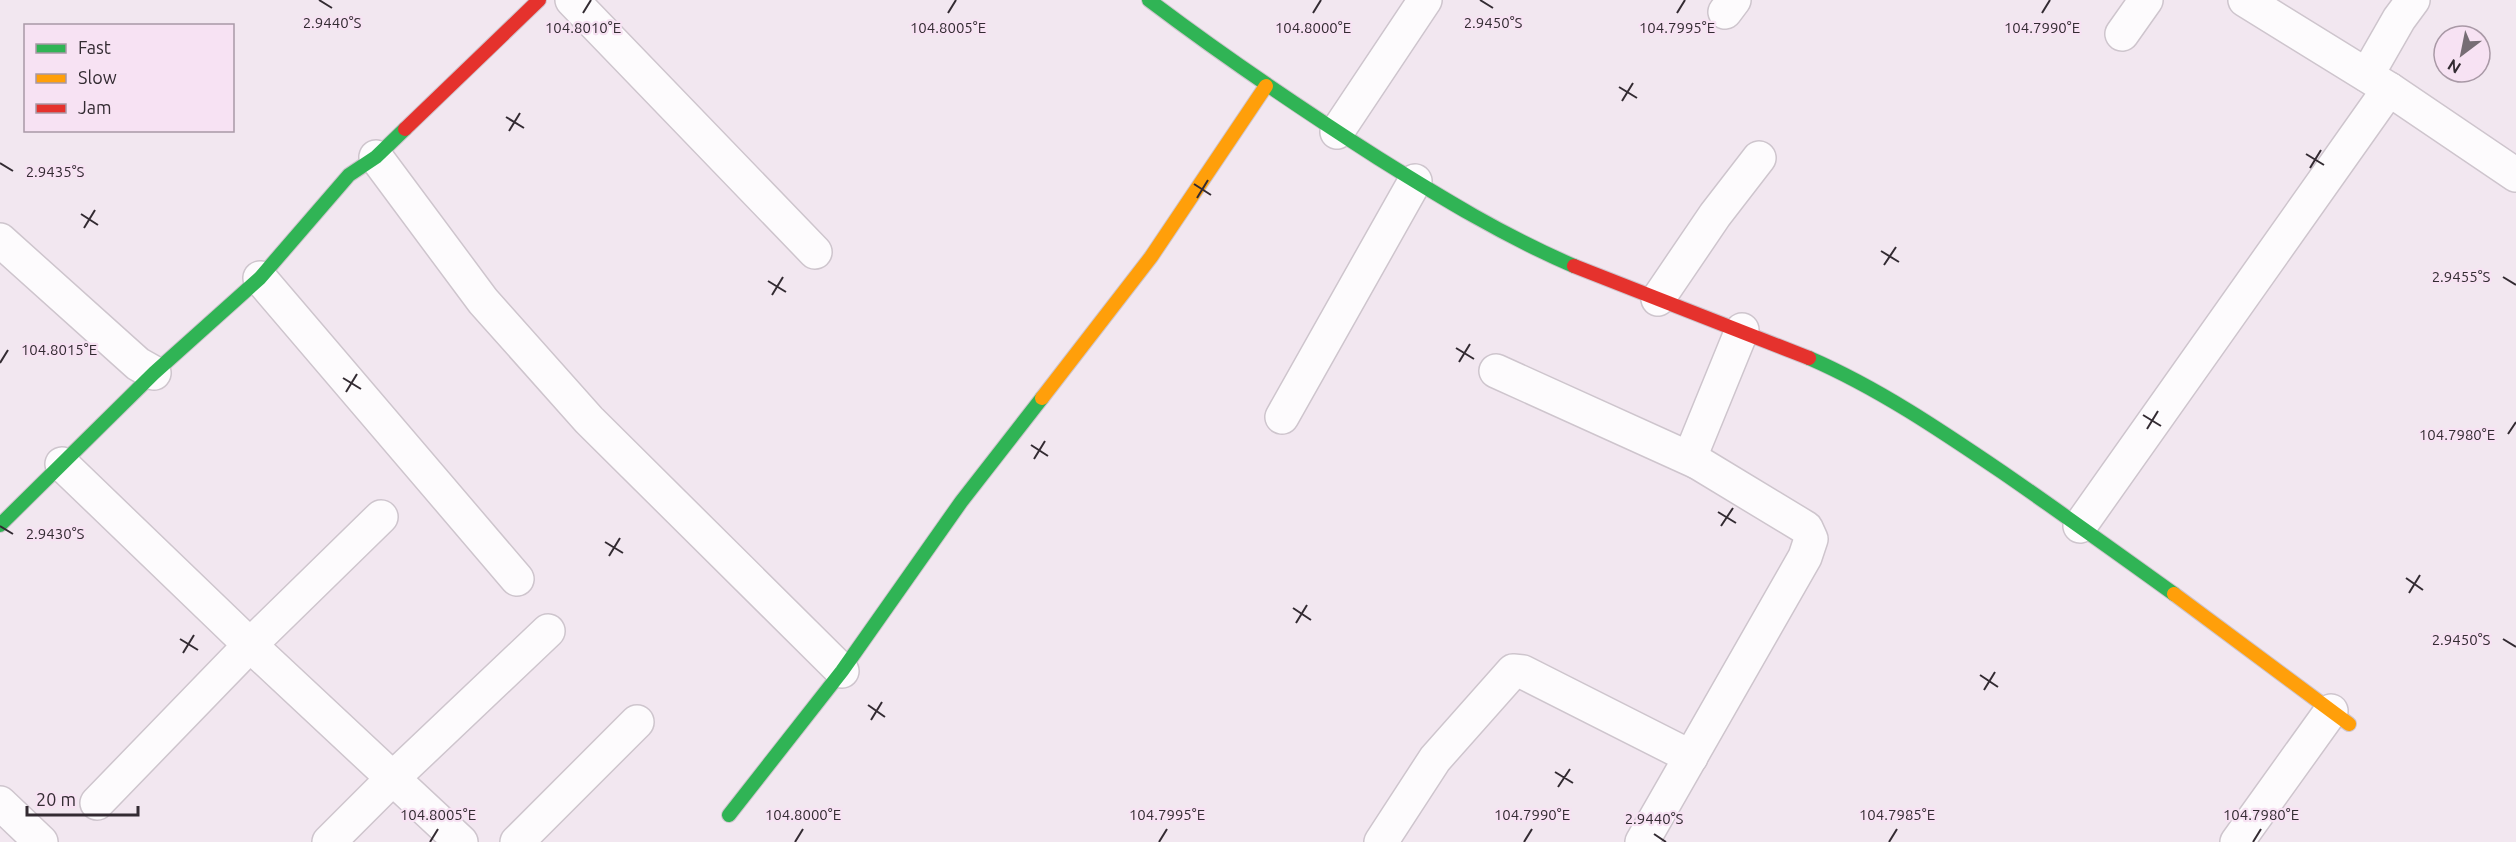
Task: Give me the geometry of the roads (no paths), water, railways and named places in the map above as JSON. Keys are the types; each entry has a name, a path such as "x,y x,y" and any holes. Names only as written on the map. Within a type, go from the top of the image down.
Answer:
{"street":[{"path":"0,525 62,464 138,363 260,278 349,175 376,157 539,0"},
{"path":"1149,0 1266,86 1337,132 1415,182 1538,251 1742,330 1857,381 1950,438 2080,526 2340,718 2237,842"},
{"path":"1337,132 1425,0"},
{"path":"2122,34 2146,0"},
{"path":"2245,0 2378,82 2516,175"},
{"path":"2080,526 2378,82 2413,0"},
{"path":"579,7 815,252"},
{"path":"729,814 842,671 961,501 1151,257 1266,86"},
{"path":"376,157 483,301 582,411 842,671"},
{"path":"1658,299 1715,214 1759,158"},
{"path":"1282,417 1415,182"},
{"path":"0,240 138,363"},
{"path":"260,278 517,579"},
{"path":"1697,462 1693,450 1742,330"},
{"path":"1496,371 1697,462 1806,528 1811,539 1805,556 1642,842"},
{"path":"62,464 250,645 461,842"},
{"path":"98,803 250,645 381,517"},
{"path":"329,842 548,631"},
{"path":"1381,842 1435,759 1513,671 1523,672 1691,757"},
{"path":"517,842 637,722"},
{"path":"0,803 41,842"}]}
